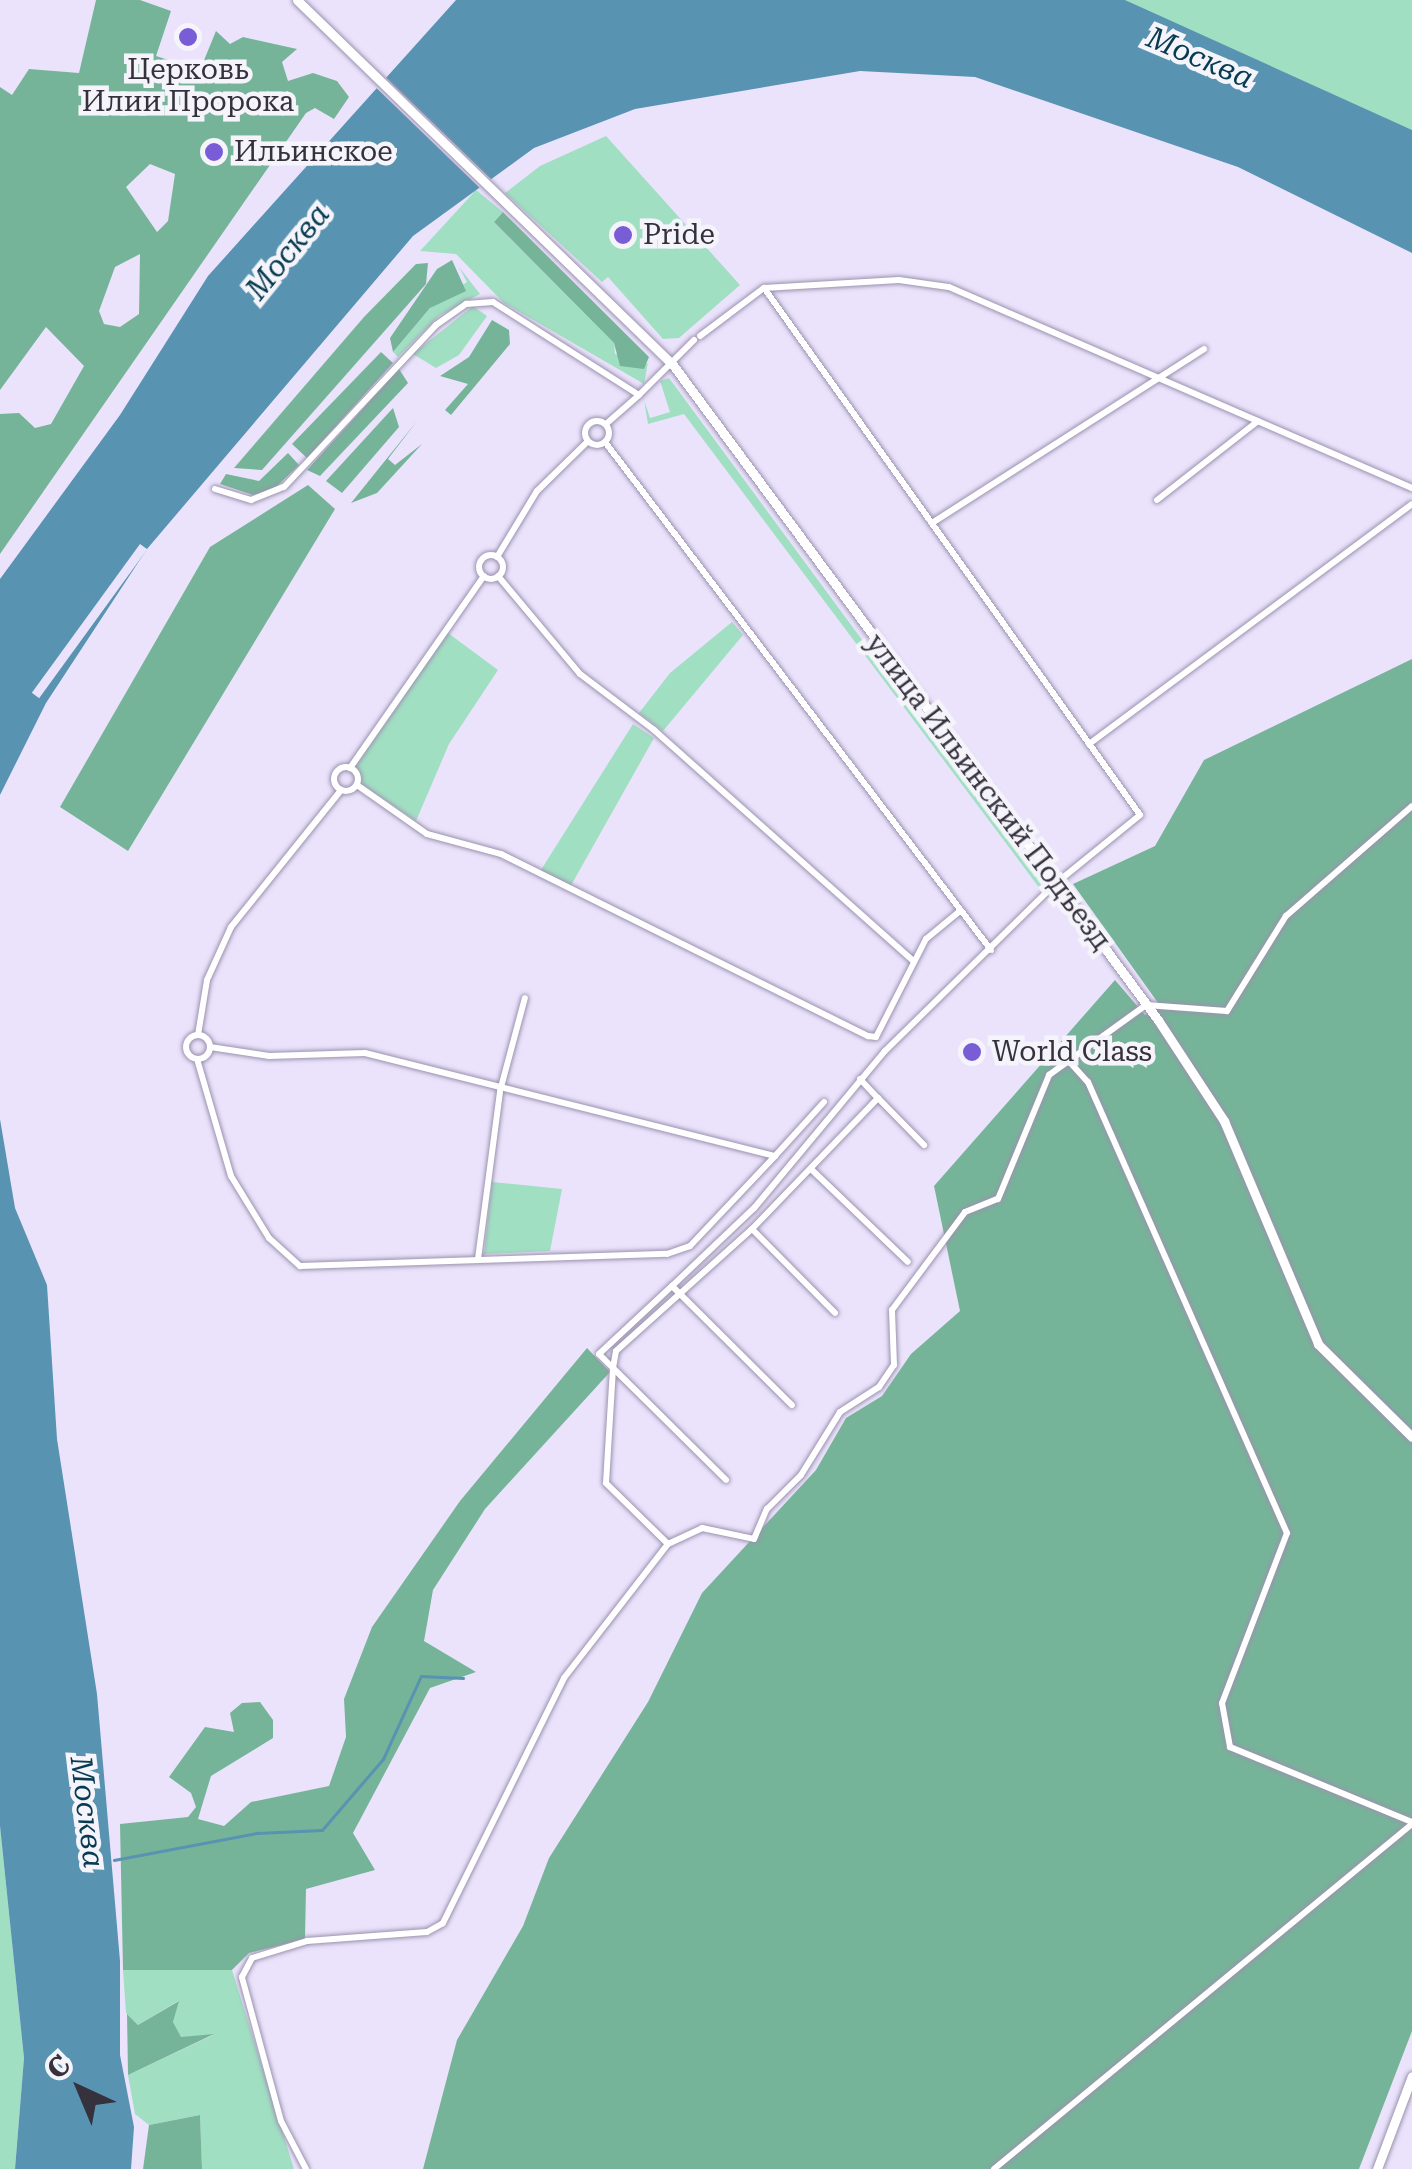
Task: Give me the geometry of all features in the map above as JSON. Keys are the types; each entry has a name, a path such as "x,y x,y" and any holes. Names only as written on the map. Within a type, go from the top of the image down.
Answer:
{"main road":[{"name":"улица Ильинский Подъезд","path":"297,0 674,365 1146,1005 1224,1122 1318,1344 1412,1438"},
{"path":"1377,2169 1412,2076"}],"street":[{"path":"913,961 654,730 580,674 498,576 497,556 537,491 588,440 588,426 606,424 674,365 697,338 764,288 934,283 1412,488"},
{"path":"726,1480 599,1354 754,1208 860,1079 1054,885 1140,815 764,288"},
{"path":"214,489 251,500 284,487 436,325 478,302 493,302 639,394"},
{"path":"932,523 1204,349"},
{"path":"1157,500 1258,421"},
{"path":"606,424 605,442 991,950"},
{"path":"588,440 605,442"},
{"path":"1089,744 1412,504"},
{"path":"341,790 334,776 350,768 484,576 482,559 497,556"},
{"path":"484,576 498,576"},
{"path":"350,768 357,785 428,834 501,854 876,1038 913,961 962,910"},
{"path":"357,785 341,790 231,928 207,980 198,1036 186,1049 197,1059 223,1160 292,1262 667,1254 690,1246 824,1102"},
{"path":"306,2169 281,2121 243,1969 252,1958 307,1941 426,1932 443,1923 564,1678 668,1544 702,1528 754,1539 767,1508 801,1475 840,1412 886,1376 894,1365 892,1310 965,1212 998,1199 1030,1131 1041,1084 1067,1059 1146,1005 1227,1011 1286,916 1412,806"},
{"path":"478,1259 500,1091 525,998"},
{"path":"198,1036 210,1047 270,1056 365,1053 500,1091 775,1156"},
{"path":"197,1059 210,1047"},
{"path":"994,2169 1412,1824 1230,1747 1222,1703 1234,1657 1286,1534 1088,1082 1067,1059"},
{"path":"860,1079 924,1145"},
{"path":"668,1544 606,1483 616,1351 752,1229 878,1098"},
{"path":"812,1169 908,1262"},
{"path":"752,1229 834,1313"},
{"path":"672,1286 792,1405"}],"green space":[{"path":"96,0 140,0 171,11 156,56 200,70 216,31 230,44 243,37 297,49 282,62 288,81 313,73 337,81 349,97 334,119 315,108 306,113 0,554 0,414 19,413 35,428 51,424 84,366 46,327 0,390 0,87 12,95 29,69 79,73","holes":["150,164 175,174 168,221 157,232 126,187","140,254 139,314 120,327 104,324 99,311 115,267"]},
{"path":"1125,0 1412,0 1412,130 1330,99"},
{"name":"Pride","path":"606,136 740,285 679,338 663,339 608,277 602,282 505,193 540,166"},
{"path":"476,190 503,212 494,222 614,343 615,354 648,364 644,384 504,303 456,254 420,251"},
{"path":"503,212 649,357 644,369 620,366 614,343 494,222"},
{"path":"452,260 466,291 430,308 393,352 390,338 437,269"},
{"path":"428,263 426,284 262,470 234,468 364,317 416,264"},
{"path":"459,267 480,294 439,316 398,357 393,352 430,308 467,282"},
{"path":"473,306 487,316 459,355 436,368 413,354"},
{"path":"492,320 509,330 510,344 451,415 445,410 468,384 440,376 469,357"},
{"path":"381,352 393,363 307,458 292,444"},
{"path":"399,369 408,383 320,476 307,470"},
{"path":"669,378 1042,884 1041,890 684,414 648,424 644,400 650,418 670,412 660,381"},
{"path":"393,408 399,427 342,493 326,481"},
{"path":"417,421 388,459 395,465 422,444 377,493 351,503"},
{"path":"288,453 299,465 275,488 253,495 220,484 226,474 259,481"},
{"path":"308,485 335,509 128,851 60,807 210,547"},
{"path":"732,622 743,635 663,731 639,713 670,673"},
{"path":"448,633 498,670 449,744 416,821 363,785 356,766"},
{"path":"1412,659 1412,2031 1359,2169 423,2169 457,2040 523,1926 549,1858 648,1702 702,1593 816,1470 846,1418 882,1396 911,1354 960,1311 934,1186 1115,980 1145,1015 1161,1007 1073,884 1155,846 1204,760"},
{"path":"633,724 654,738 569,889 539,873"},
{"path":"492,1182 562,1189 550,1251 484,1254"},
{"path":"587,1348 610,1372 485,1509 433,1590 424,1641 476,1672 430,1688 353,1833 375,1870 306,1889 305,1939 249,1953 232,1970 123,1970 120,1824 188,1817 196,1807 191,1793 169,1777 205,1727 234,1732 230,1713 242,1703 260,1702 273,1720 273,1738 211,1776 198,1819 224,1826 251,1802 329,1786 346,1737 344,1699 372,1627 460,1501"},
{"path":"0,1826 24,2058 15,2169 0,2169"},
{"path":"123,1970 232,1970 294,2169 202,2169 200,2115 149,2125 135,2114 128,2075 213,2035 181,2038 173,2022 178,2001 138,2025 126,2013"},
{"path":"179,2001 173,2022 181,2037 214,2034 128,2075 127,2014 138,2025"},
{"path":"200,2115 202,2169 143,2169 149,2125"}],"water":[{"name":"Москва","path":"456,0 1125,0 1412,130 1412,253 1238,167 975,77 860,71 635,109 534,148 413,236 147,549 46,703 0,795 0,579 120,415 208,276"},
{"name":"Москва","path":"0,1119 15,1208 47,1285 57,1439 97,1694 120,1961 120,2055 134,2127 131,2169 15,2169 24,2058 0,1826"}],"pier":[{"path":"380,72 494,182 485,193 370,82"},
{"path":"140,544 147,549 39,698 32,693"}],"waterway":[{"name":"Москва","path":"114,1860 257,1833 322,1830 383,1759 421,1676 463,1678"}],"place":[{"name":"Церковь Илии Пророка","path":"188,37"},
{"name":"Ильинское","path":"214,152"},
{"name":"Pride","path":"623,235"},
{"name":"World Class","path":"972,1052"}]}
